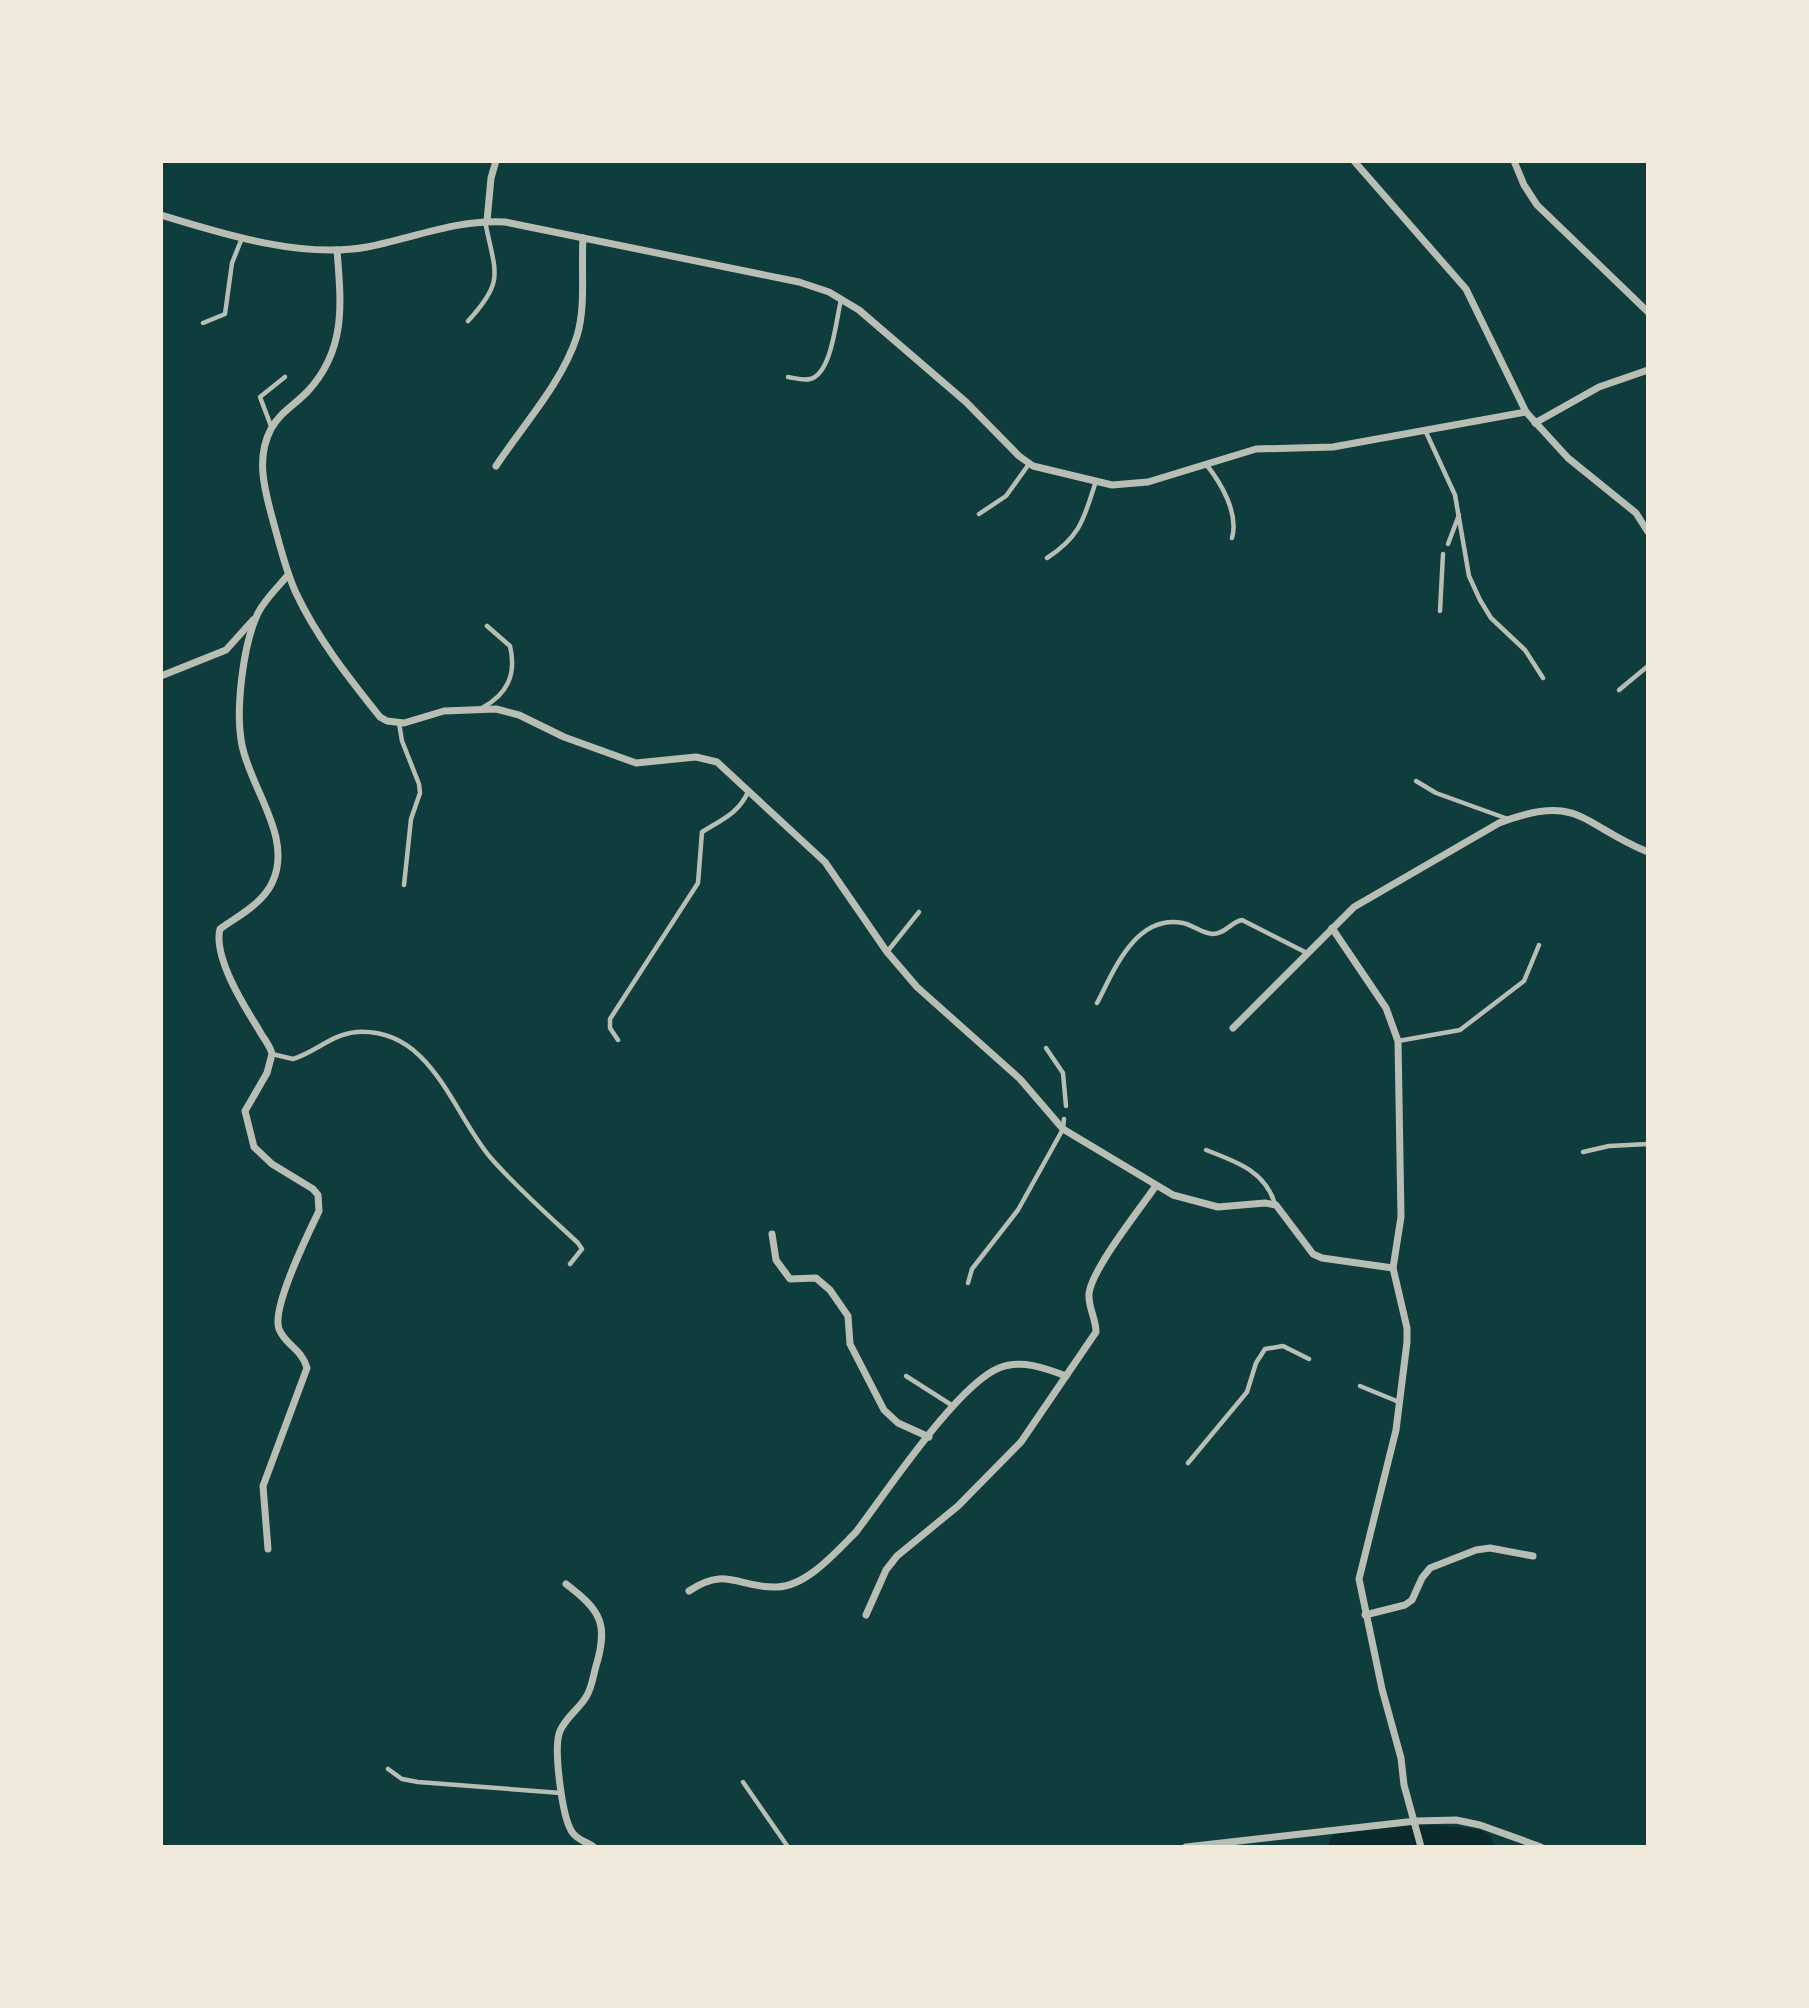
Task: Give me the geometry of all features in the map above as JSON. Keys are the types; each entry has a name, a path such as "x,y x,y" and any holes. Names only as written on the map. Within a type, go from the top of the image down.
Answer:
{"street":[{"path":"486,221 491,178 496,161"},
{"path":"1354,161 1466,289 1526,412 1581,470 1636,513 1648,532"},
{"path":"1514,161 1524,185 1537,205 1648,312"},
{"path":"161,215 242,238 337,250 366,247 486,221 799,282 829,292 859,310 957,394 1029,463 1048,471 1096,481 1130,485 1264,447 1333,447 1526,412"},
{"path":"495,466 554,381 578,333 583,238"},
{"path":"337,250 341,314 338,336 308,391 271,426 264,445 264,487 288,575 297,595 339,666 380,717 399,723 444,711 481,709 519,715 564,737 636,763 706,757 717,762 825,862 887,952 917,987 1020,1079 1063,1129 1155,1187 1218,1207 1265,1203 1276,1205 1313,1254 1322,1258 1393,1268"},
{"path":"1535,423 1599,387 1645,373"},
{"path":"161,676 232,646 288,575"},
{"path":"258,612 249,643 238,712 242,747 276,841 273,882 260,900 220,929 220,950 231,979 272,1054 267,1073 246,1111 247,1127 254,1147 272,1164 313,1188 318,1195 319,1210 291,1272 276,1319 282,1334 301,1352 307,1368 263,1486 268,1549"},
{"path":"1233,1028 1332,928 1373,894 1508,820 1548,809 1569,810 1648,852"},
{"path":"1332,928 1386,1008 1398,1041 1401,1217 1393,1268 1407,1328 1396,1430 1361,1561 1359,1578 1401,1758 1404,1786 1416,1821 1421,1847"},
{"path":"866,1615 886,1570 897,1556 958,1506 1021,1441 1096,1332 1089,1294 1092,1284 1110,1252 1155,1187"},
{"path":"772,1234 776,1260 790,1279 816,1278 844,1308 848,1317 850,1344 857,1362 884,1410 898,1423 929,1437"},
{"path":"689,1591 713,1578 777,1587 791,1584 810,1572 856,1532 972,1385 998,1368 1016,1364 1038,1366 1066,1376"},
{"path":"1366,1615 1405,1605 1412,1600 1430,1568 1476,1550 1490,1548 1533,1556"},
{"path":"566,1584 590,1601 599,1616 603,1631 601,1650 586,1697 559,1734 562,1793 570,1828 574,1835 594,1847"},
{"path":"1186,1847 1416,1821 1455,1820 1480,1825 1541,1847"}],"lane":[{"path":"468,321 487,300 495,283 486,221"},
{"path":"203,324 225,314 232,263 242,238"},
{"path":"788,377 808,380 821,373 829,356 841,299"},
{"path":"271,426 260,397 285,377"},
{"path":"1425,430 1447,475 1459,514 1469,576 1480,600 1491,618 1525,649 1543,678"},
{"path":"979,514 1006,496 1029,463"},
{"path":"1206,464 1224,491 1234,522 1232,538"},
{"path":"1048,558 1069,544 1077,534 1096,481"},
{"path":"1448,544 1459,514"},
{"path":"1440,611 1443,554"},
{"path":"481,709 502,695 512,667 510,646 487,626"},
{"path":"1619,690 1648,666"},
{"path":"399,723 402,741 420,793 411,819 404,886"},
{"path":"1416,781 1436,793 1508,820"},
{"path":"618,1040 610,1028 610,1019 698,883 702,832 730,817 743,802 748,790"},
{"path":"887,952 919,912"},
{"path":"1097,1003 1128,946 1140,935 1161,926 1184,923 1212,934 1241,920 1307,953"},
{"path":"1398,1041 1460,1030 1524,981 1539,945"},
{"path":"272,1054 293,1059 336,1036 358,1032 388,1037 408,1045 436,1073 475,1136 510,1180 578,1243 582,1249 570,1264"},
{"path":"1046,1048 1063,1073 1066,1107"},
{"path":"968,1283 972,1269 1018,1210 1063,1129 1064,1119"},
{"path":"1583,1152 1609,1146 1648,1144"},
{"path":"1206,1150 1256,1172 1266,1181 1276,1205"},
{"path":"1188,1463 1247,1392 1256,1363 1265,1349 1283,1346 1309,1359"},
{"path":"906,1376 953,1406"},
{"path":"1360,1385 1399,1403"},
{"path":"388,1769 402,1779 418,1783 562,1793"},
{"path":"744,1782 788,1847"}],"waterway":[{"path":"1346,1847 1419,1841 1476,1847"}]}
